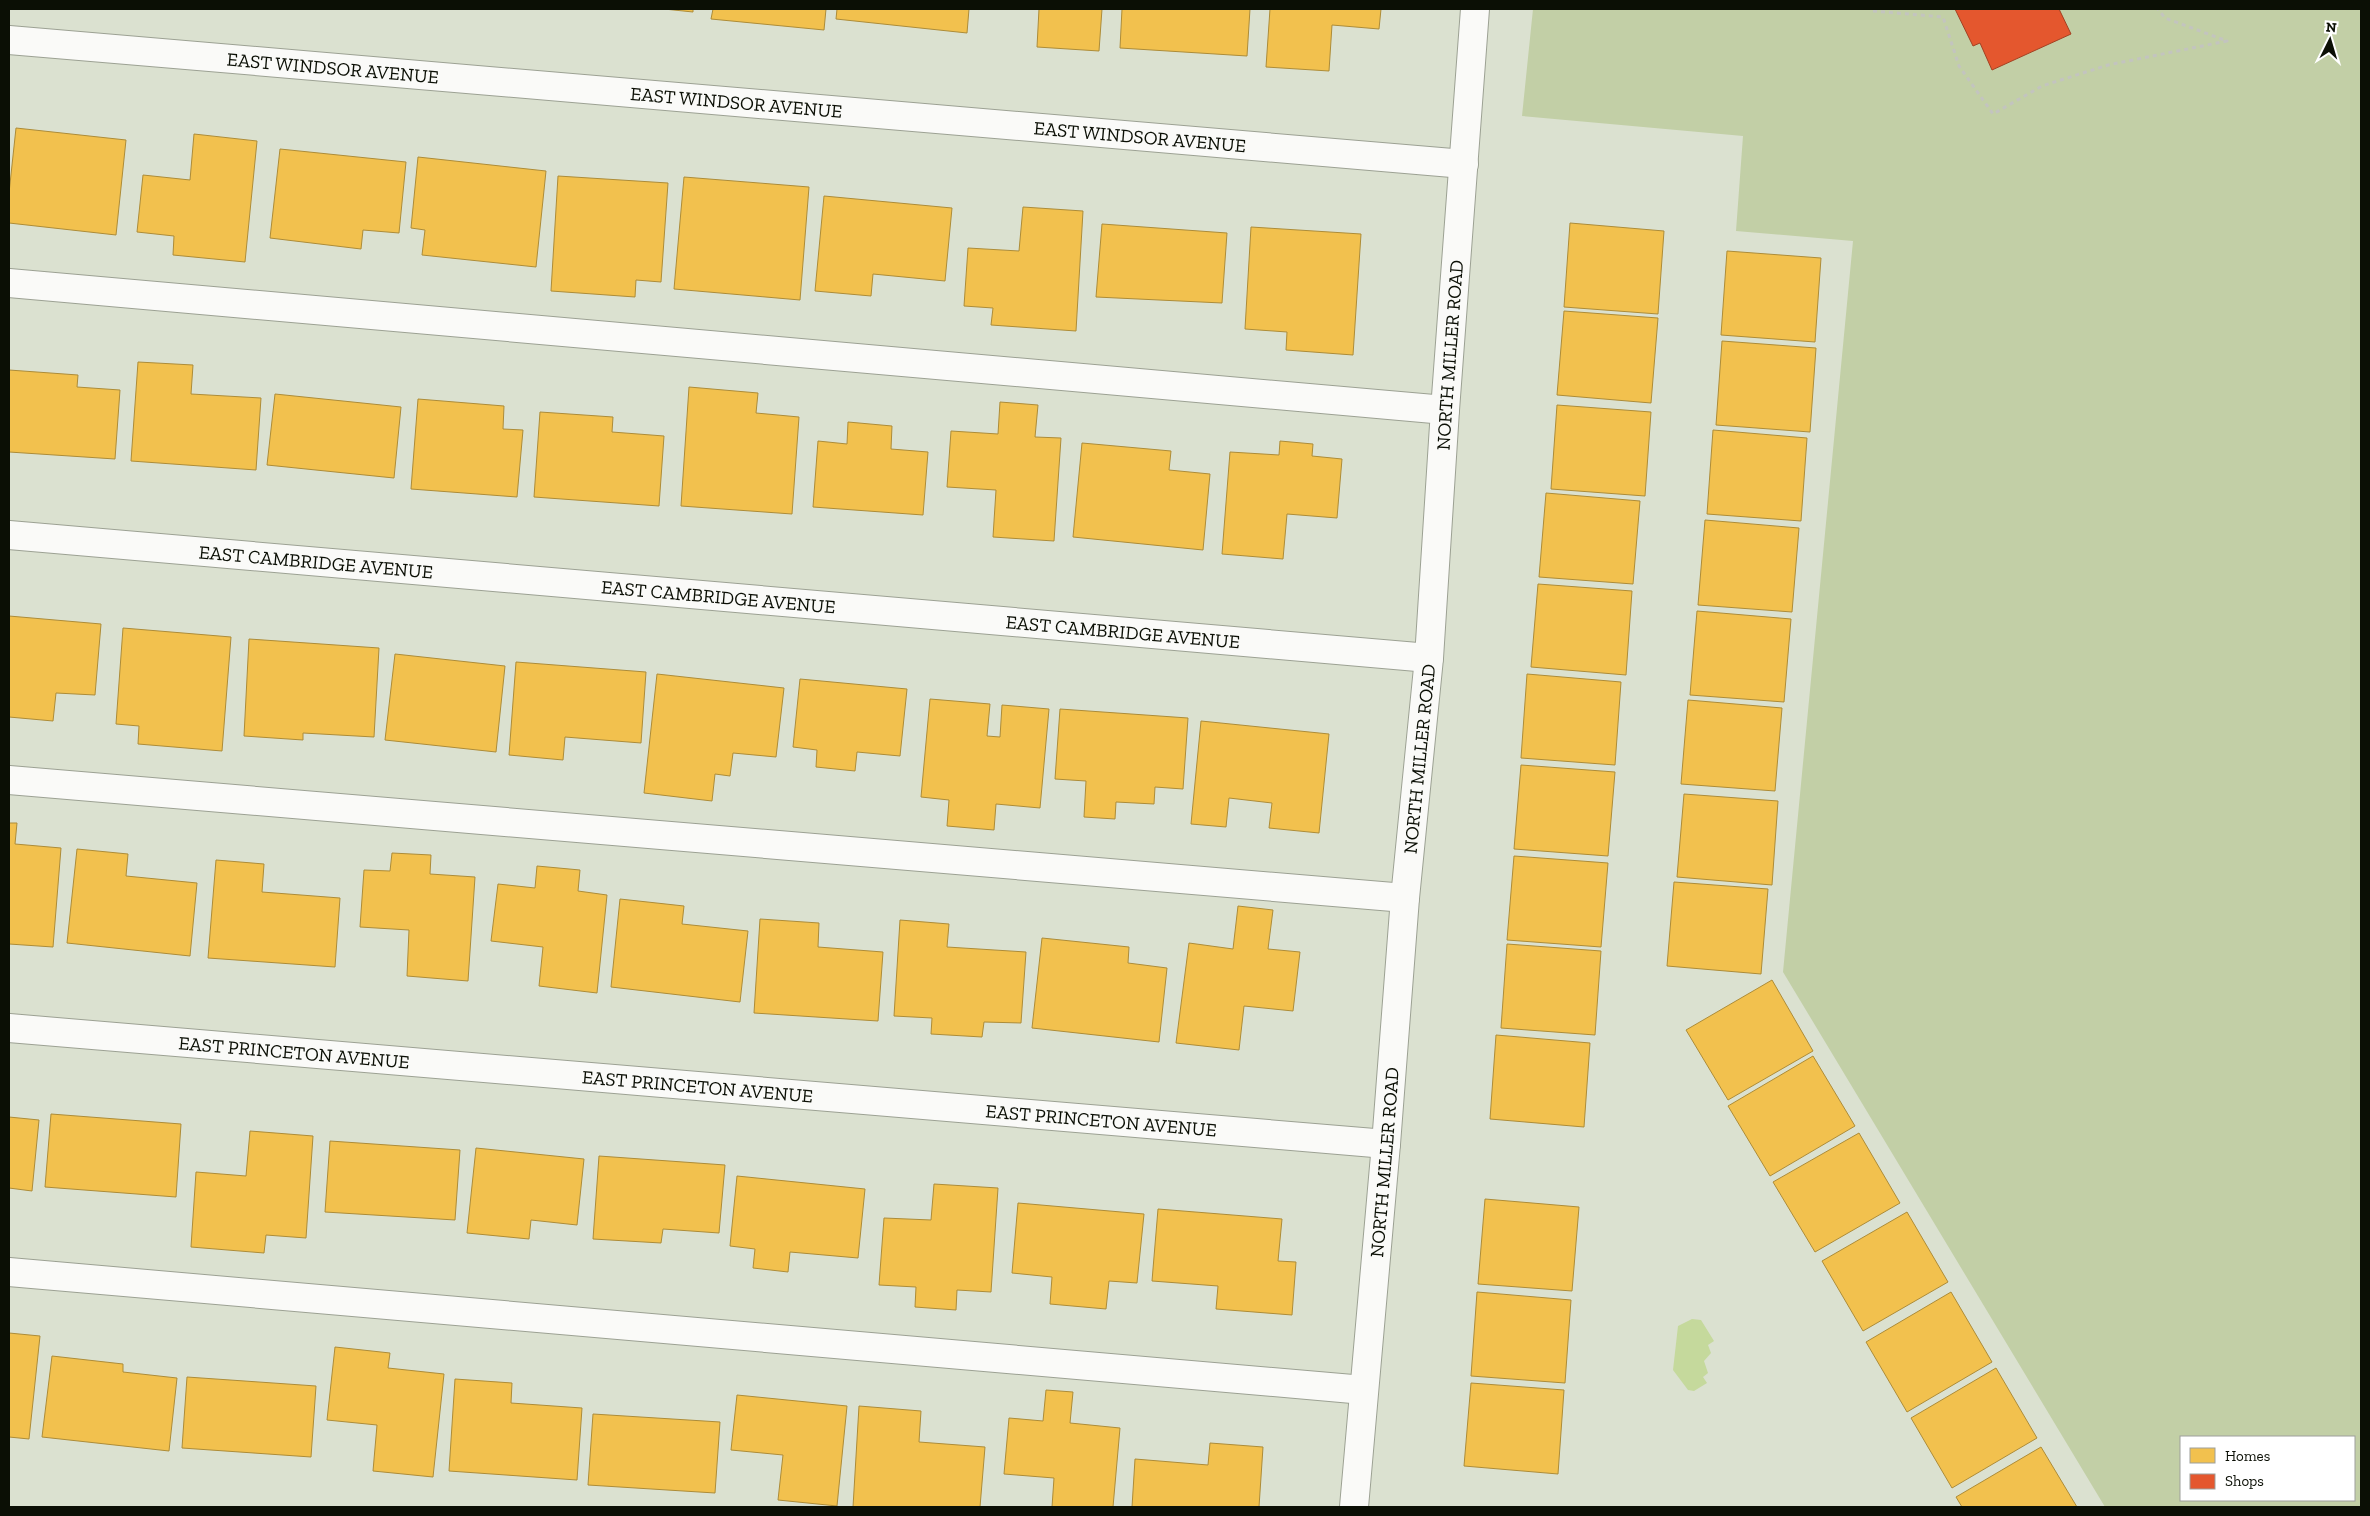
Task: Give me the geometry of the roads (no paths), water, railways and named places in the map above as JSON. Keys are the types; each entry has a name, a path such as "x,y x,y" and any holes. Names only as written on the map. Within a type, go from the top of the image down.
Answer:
{"street":[{"name":"NORTH MILLER ROAD","path":"1354,1507 1386,1144 1405,898 1429,658 1445,410 1475,9"},
{"name":"EAST WINDSOR AVENUE","path":"9,40 1464,164"},
{"path":"9,283 1445,410"},
{"name":"EAST CAMBRIDGE AVENUE","path":"9,535 1429,658"},
{"path":"9,780 1405,898"},
{"name":"EAST PRINCETON AVENUE","path":"9,1028 1386,1144"},
{"path":"9,1272 1364,1390"}]}
